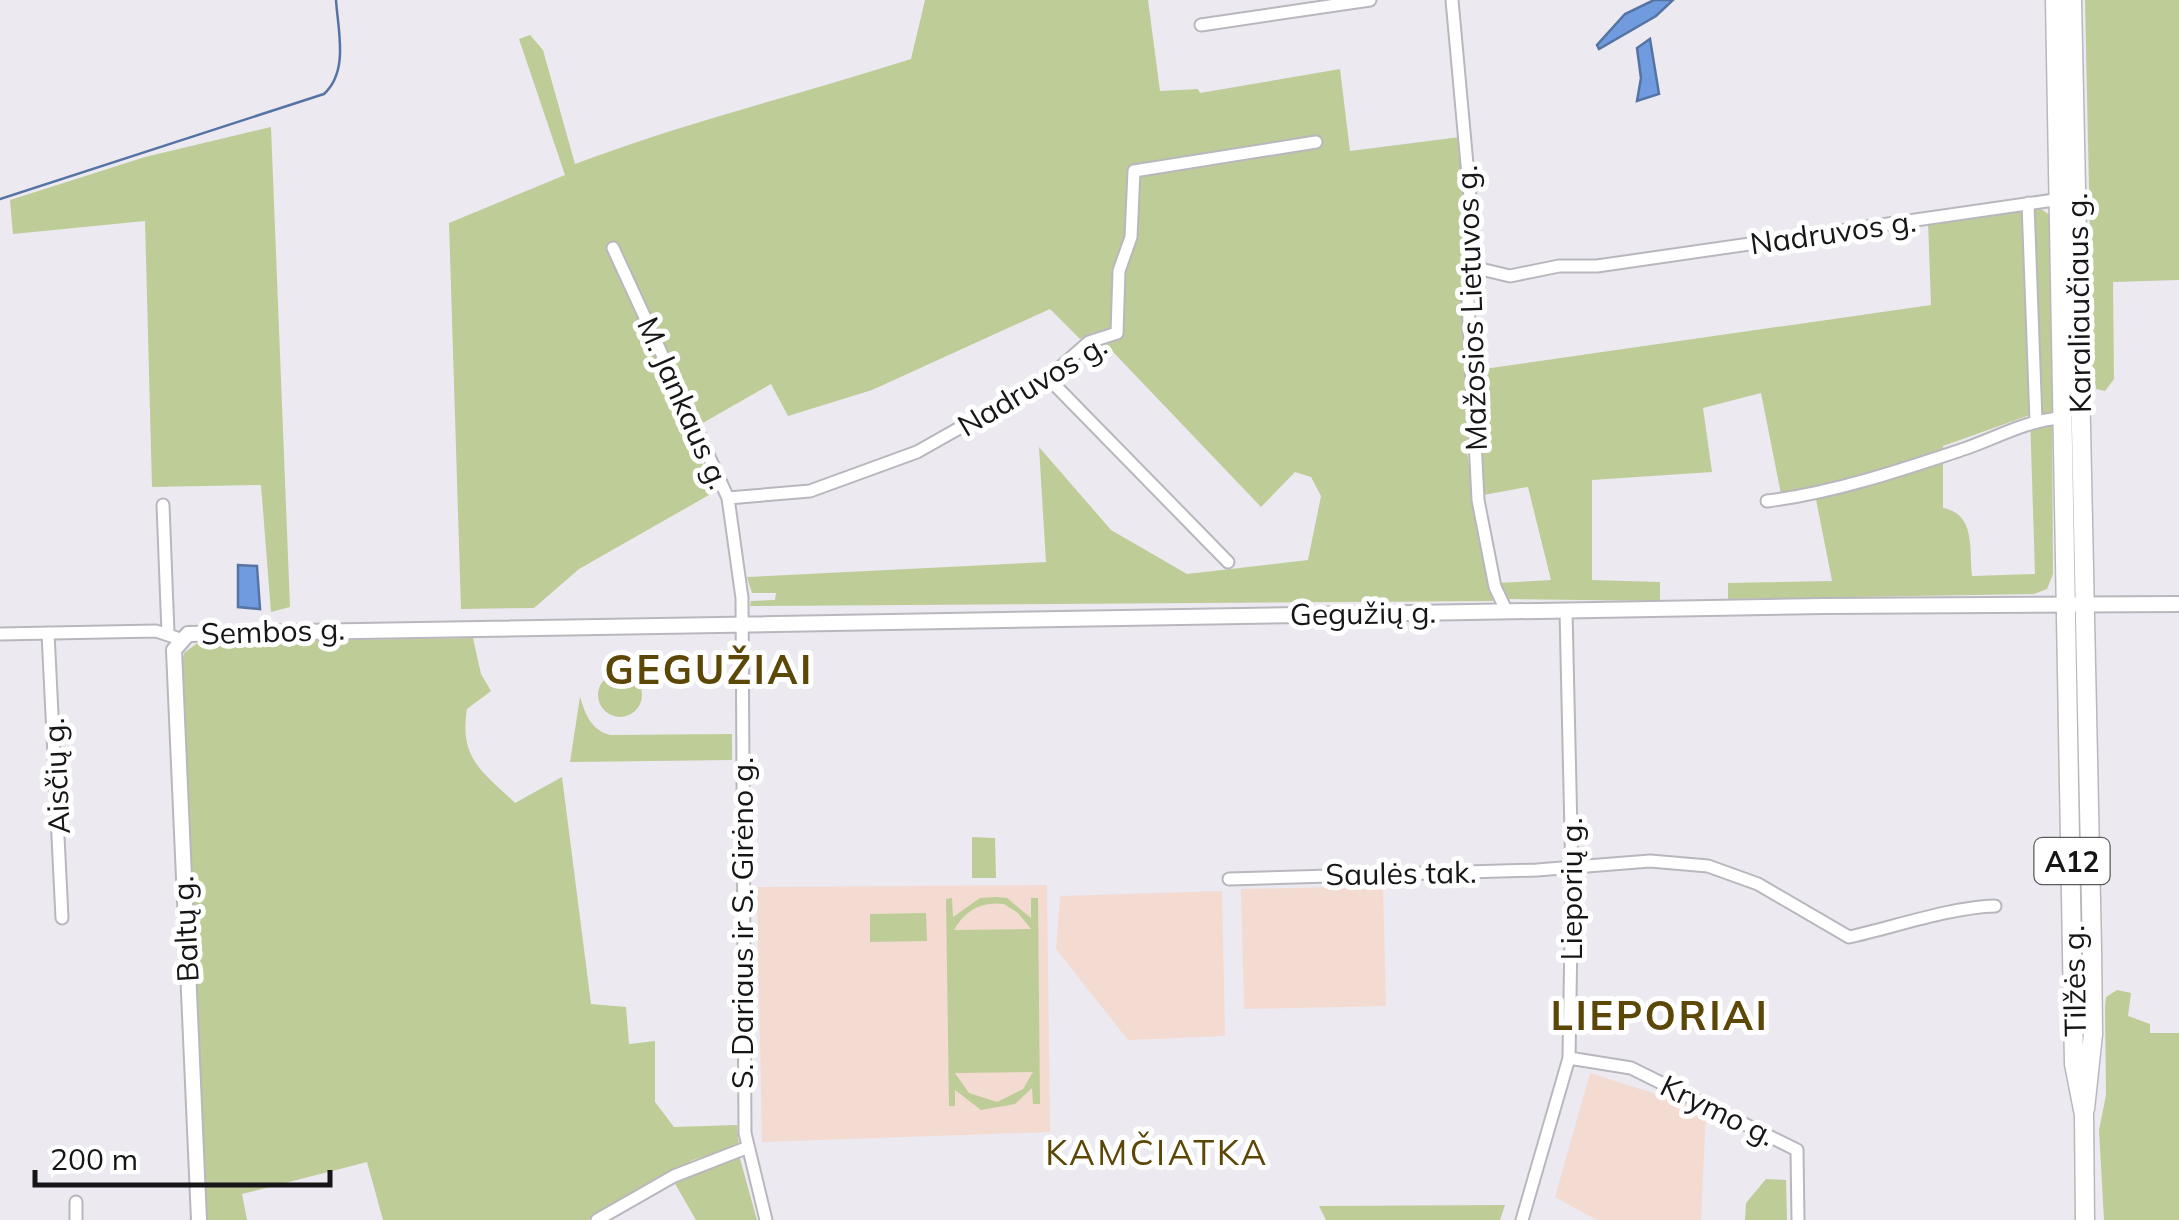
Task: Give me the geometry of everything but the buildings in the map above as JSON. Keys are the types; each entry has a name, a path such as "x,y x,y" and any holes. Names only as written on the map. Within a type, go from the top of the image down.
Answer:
{"highway":[{"name":"Karaliaučiaus g.","path":"2055,0 2086,607"},
{"name":"Karaliaučiaus g.","path":"2065,607 2061,418 2072,0"},
{"name":"Tilžės g.","path":"2065,607 2074,1064 2084,1114"},
{"name":"Tilžės g.","path":"2085,1220 2084,1114 2093,1034 2086,607"}],"main road":[{"name":"Gegužių g.","path":"548,625 2179,604"},
{"name":"Sembos g.","path":"174,636 206,631 548,625"},
{"name":"Baltų g.","path":"174,636 199,1220"}],"street":[{"path":"1202,25 1370,0"},
{"name":"Mažosios Lietuvos g.","path":"1452,0 1472,212 1468,302 1478,500 1496,587 1506,612"},
{"name":"Nadruvos g.","path":"728,498 810,491 918,452 1048,378 1089,342 1117,333 1119,271 1131,238 1134,171 1316,142"},
{"name":"Nadruvos g.","path":"1472,268 1510,276 1559,266 1597,266 2067,198"},
{"path":"2028,203 2036,421"},
{"name":"M. Jankaus g.","path":"614,248 728,498 742,598 741,623"},
{"path":"1048,378 1228,562"},
{"name":"Karaliaučiaus g.","path":"1767,501 1852,482 2036,421 2061,418"},
{"path":"163,505 174,636"},
{"name":"Lieporių g.","path":"1522,1220 1569,1058 1572,867 1566,610"},
{"name":"S. Dariaus ir S. Girėno g.","path":"741,623 746,1148 766,1220"},
{"name":"Aisčių g.","path":"48,633 62,918"},
{"name":"Sembos g.","path":"0,634 174,636"},
{"name":"Saulės tak.","path":"1229,878 1650,861 1708,866 1758,884 1849,937 1949,916 1964,907 1995,906"},
{"name":"Krymo g.","path":"1569,1058 1631,1068 1797,1150 1798,1220"},
{"path":"597,1220 674,1176 746,1148"},
{"path":"76,1202 76,1220"}],"shaded area":[{"path":"1047,885 1050,1132 762,1142 757,887"},
{"path":"1383,886 1386,1006 1244,1009 1241,889"},
{"path":"1222,891 1225,1036 1128,1040 1056,949 1060,896"},
{"path":"1590,1073 1706,1110 1701,1220 1597,1220 1555,1197"}],"green space":[{"path":"925,0 1148,0 1160,91 1198,89 1200,93 1340,69 1350,151 1460,137 1468,218 1467,453 1493,601 750,606 751,601 775,600 776,593 752,593 747,577 1046,562 1039,447 1111,530 1187,574 1308,560 1321,496 1311,477 1295,472 1261,507 1094,332 1080,339 1050,309 872,390 788,416 771,384 687,432 716,491 579,569 534,608 461,609 449,223 565,175 519,39 530,35 543,50 575,164 911,59"},
{"path":"2085,0 2179,0 2179,280 2113,282 2114,379 2105,391 2096,389 2093,378"},
{"path":"271,127 290,607 271,612 261,485 152,487 145,221 13,234 10,200 145,157"},
{"path":"2037,206 2051,216 2053,574 2047,589 2034,594 1728,599 1728,583 1832,581 1815,494 1782,499 1761,393 1703,408 1712,472 1592,480 1592,580 1660,582 1660,601 1505,599 1498,583 1551,580 1528,487 1483,495 1477,370 1931,305 1928,221","holes":["2030,415 2035,574 1972,576 1966,525 1961,517 1943,508 1943,446"]},
{"path":"473,638 481,674 491,691 467,709 466,740 476,763 515,803 562,777 591,1004 626,1007 629,1044 655,1041 655,1102 674,1127 737,1125 739,1146 693,1160 588,1220 383,1220 367,1162 242,1194 247,1220 205,1220 181,670 184,653 199,642"},
{"path":"620,673 635,680 642,695 635,710 620,717 605,710 598,695 605,680"},
{"path":"580,697 593,725 610,735 732,734 732,760 570,762"},
{"path":"972,837 995,838 996,878 972,878"},
{"path":"952,898 953,917 980,898 1007,898 1031,918 1031,898 1038,898 1040,1104 1033,1104 1032,1088 1015,1104 981,1110 955,1090 955,1106 949,1106 946,899","holes":["1004,904 1031,929 954,930 975,908","1033,1072 1023,1089 997,1102 969,1093 955,1073"]},
{"path":"926,913 927,941 870,942 870,914"},
{"path":"2117,990 2131,993 2128,1016 2150,1024 2150,1033 2179,1033 2179,1220 2104,1220 2099,1130 2106,1095 2105,1007 2106,997"},
{"path":"739,1155 757,1220 696,1220 674,1182"},
{"path":"1766,1179 1786,1180 1787,1220 1745,1220 1746,1203"},
{"path":"1505,1205 1500,1220 1326,1220 1319,1206"}],"water":[{"path":"1654,0 1673,0 1656,16 1599,49 1597,45 1625,14"},
{"path":"1650,39 1659,94 1637,101 1641,78 1637,48"},
{"path":"238,565 257,566 260,609 238,607"}],"waterway":[{"path":"0,199 324,94 332,85 339,62 336,0"}],"district":[{"name":"GEGUŽIAI","path":"709,669"},
{"name":"LIEPORIAI","path":"1660,1015"},
{"name":"KAMČIATKA","path":"1157,1152"}]}
